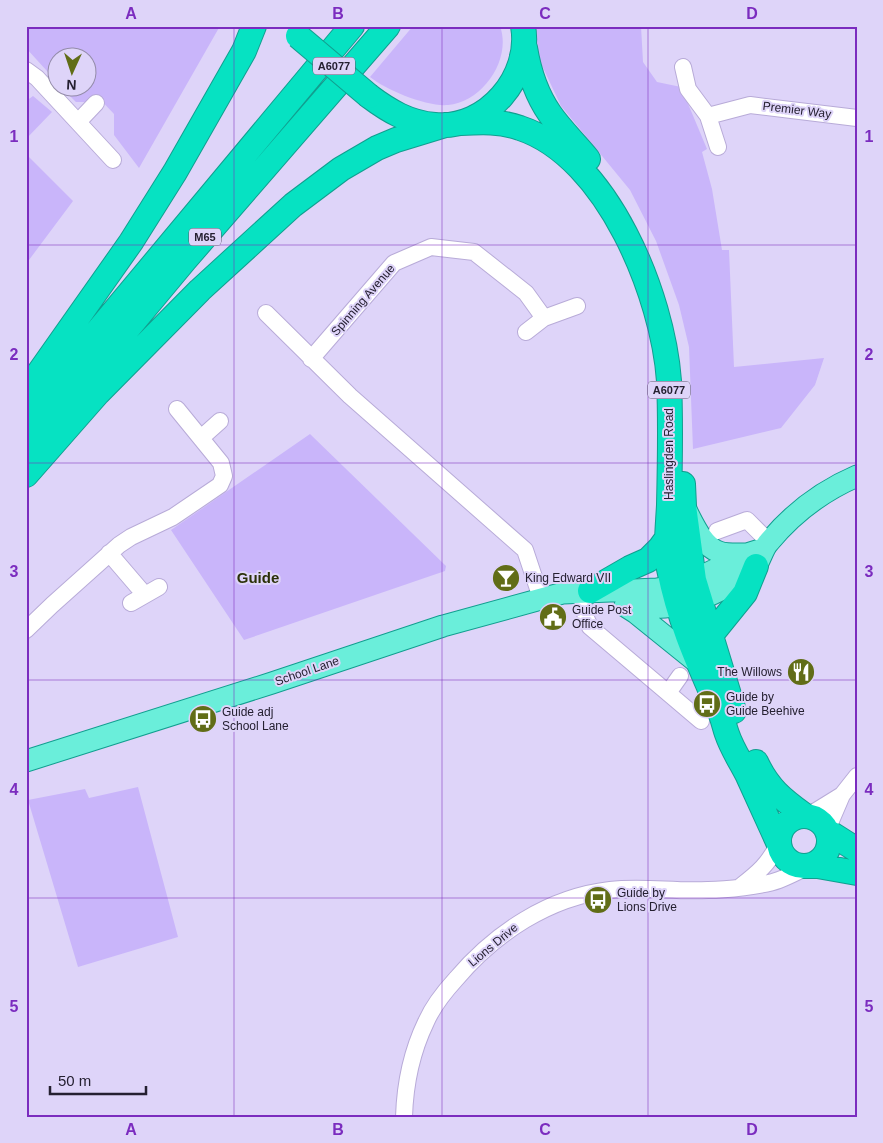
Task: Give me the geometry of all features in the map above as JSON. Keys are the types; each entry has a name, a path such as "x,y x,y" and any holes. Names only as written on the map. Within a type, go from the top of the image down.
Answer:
{"highway":[{"path":"26,390 136,235 175,172 244,51 254,26"},
{"name":"M65","path":"26,417 352,26"},
{"name":"M65","path":"26,451 185,260 388,26"},
{"name":"A6077","path":"293,31 369,96 396,115 426,124 453,124 484,111 504,94 518,71 524,33"},
{"name":"Haslingden Road","path":"524,33 531,78 543,104 558,125 587,157 619,203 634,227 660,285 670,322 678,387 686,592 682,623 688,670 720,713 730,740 778,843"},
{"name":"Haslingden Road","path":"453,124 494,123 519,127 545,139 558,148 584,172 609,206 634,249 650,290 659,323 668,379 670,447 668,568 686,592 711,635 722,677 738,721 760,770 776,794 806,815"},
{"path":"26,475 98,393 145,345 200,290 293,204 341,169 377,148 405,137 453,124"},
{"path":"586,592 648,560 668,537"},
{"path":"711,635 744,593 759,552"},
{"path":"778,843 781,829 785,823 795,817 806,815"},
{"name":"A6077","path":"806,815 818,820 827,830 857,850"},
{"path":"811,866 821,860 826,853 829,842 827,830"},
{"name":"A6077","path":"778,843 783,856 796,865 857,874"}],"main road":[{"path":"586,592 626,606 665,607 686,592 727,586 745,575 759,552 789,521 812,501 857,476"},
{"path":"684,506 702,538 713,549 728,554 759,552"},
{"name":"School Lane","path":"26,761 272,683 443,626 541,598 563,593 586,592 657,590 686,592"},
{"path":"626,606 688,670"}],"street":[{"path":"683,67 688,89 708,116 718,147"},
{"path":"26,70 37,78 113,160"},
{"path":"78,122 96,104"},
{"name":"Premier Way","path":"708,116 750,105 857,118"},
{"name":"Spinning Avenue","path":"311,359 394,263 431,247 474,252 526,293 544,318"},
{"path":"526,332 544,318 578,306"},
{"path":"266,313 350,396 525,550 541,598"},
{"path":"26,630 125,540 172,517 220,485 224,476 223,466 177,409"},
{"path":"201,438 220,421"},
{"path":"717,531 754,517 759,552"},
{"path":"109,553 152,591 131,603"},
{"path":"586,592 586,618 590,627 701,721"},
{"path":"668,692 688,670"},
{"path":"827,830 842,795 857,776"},
{"path":"806,815 842,795"},
{"path":"740,887 761,871 770,861 778,843"},
{"name":"Lions Drive","path":"404,1117 404,1104 412,1056 427,1020 447,989 475,957 508,930 558,904 577,897 608,890 638,888 708,890 740,887 778,881 811,866"}],"shaded area":[{"path":"26,26 220,26 139,168 114,135 114,114 98,97 98,48 48,48 48,72 26,48"},
{"path":"413,26 500,26 503,39 502,52 492,77 473,96 461,102 439,105 407,97 370,77"},
{"path":"536,26 641,26 643,62 657,82 681,87 707,149 702,152 712,189 722,250 729,250 734,367 824,358 815,385 781,428 693,449 689,347 679,305 656,241 630,190 561,106 537,55"},
{"path":"33,96 52,112 26,139 26,101"},
{"path":"72,98 92,98 87,102 76,102"},
{"path":"26,154 73,201 26,264"},
{"path":"310,434 446,566 445,571 244,640 171,530"},
{"path":"138,787 178,937 78,967 28,800 85,789 89,798"}],"place":[{"name":"King Edward VII","path":"506,578"},
{"name":"Guide Post Office","path":"553,617"},
{"name":"The Willows","path":"801,672"},
{"name":"Guide by Guide Beehive","path":"707,704"},
{"name":"Guide adj School Lane","path":"203,719"},
{"name":"Guide by Lions Drive","path":"598,900"}],"district":[{"name":"Guide","path":"258,578"}]}
